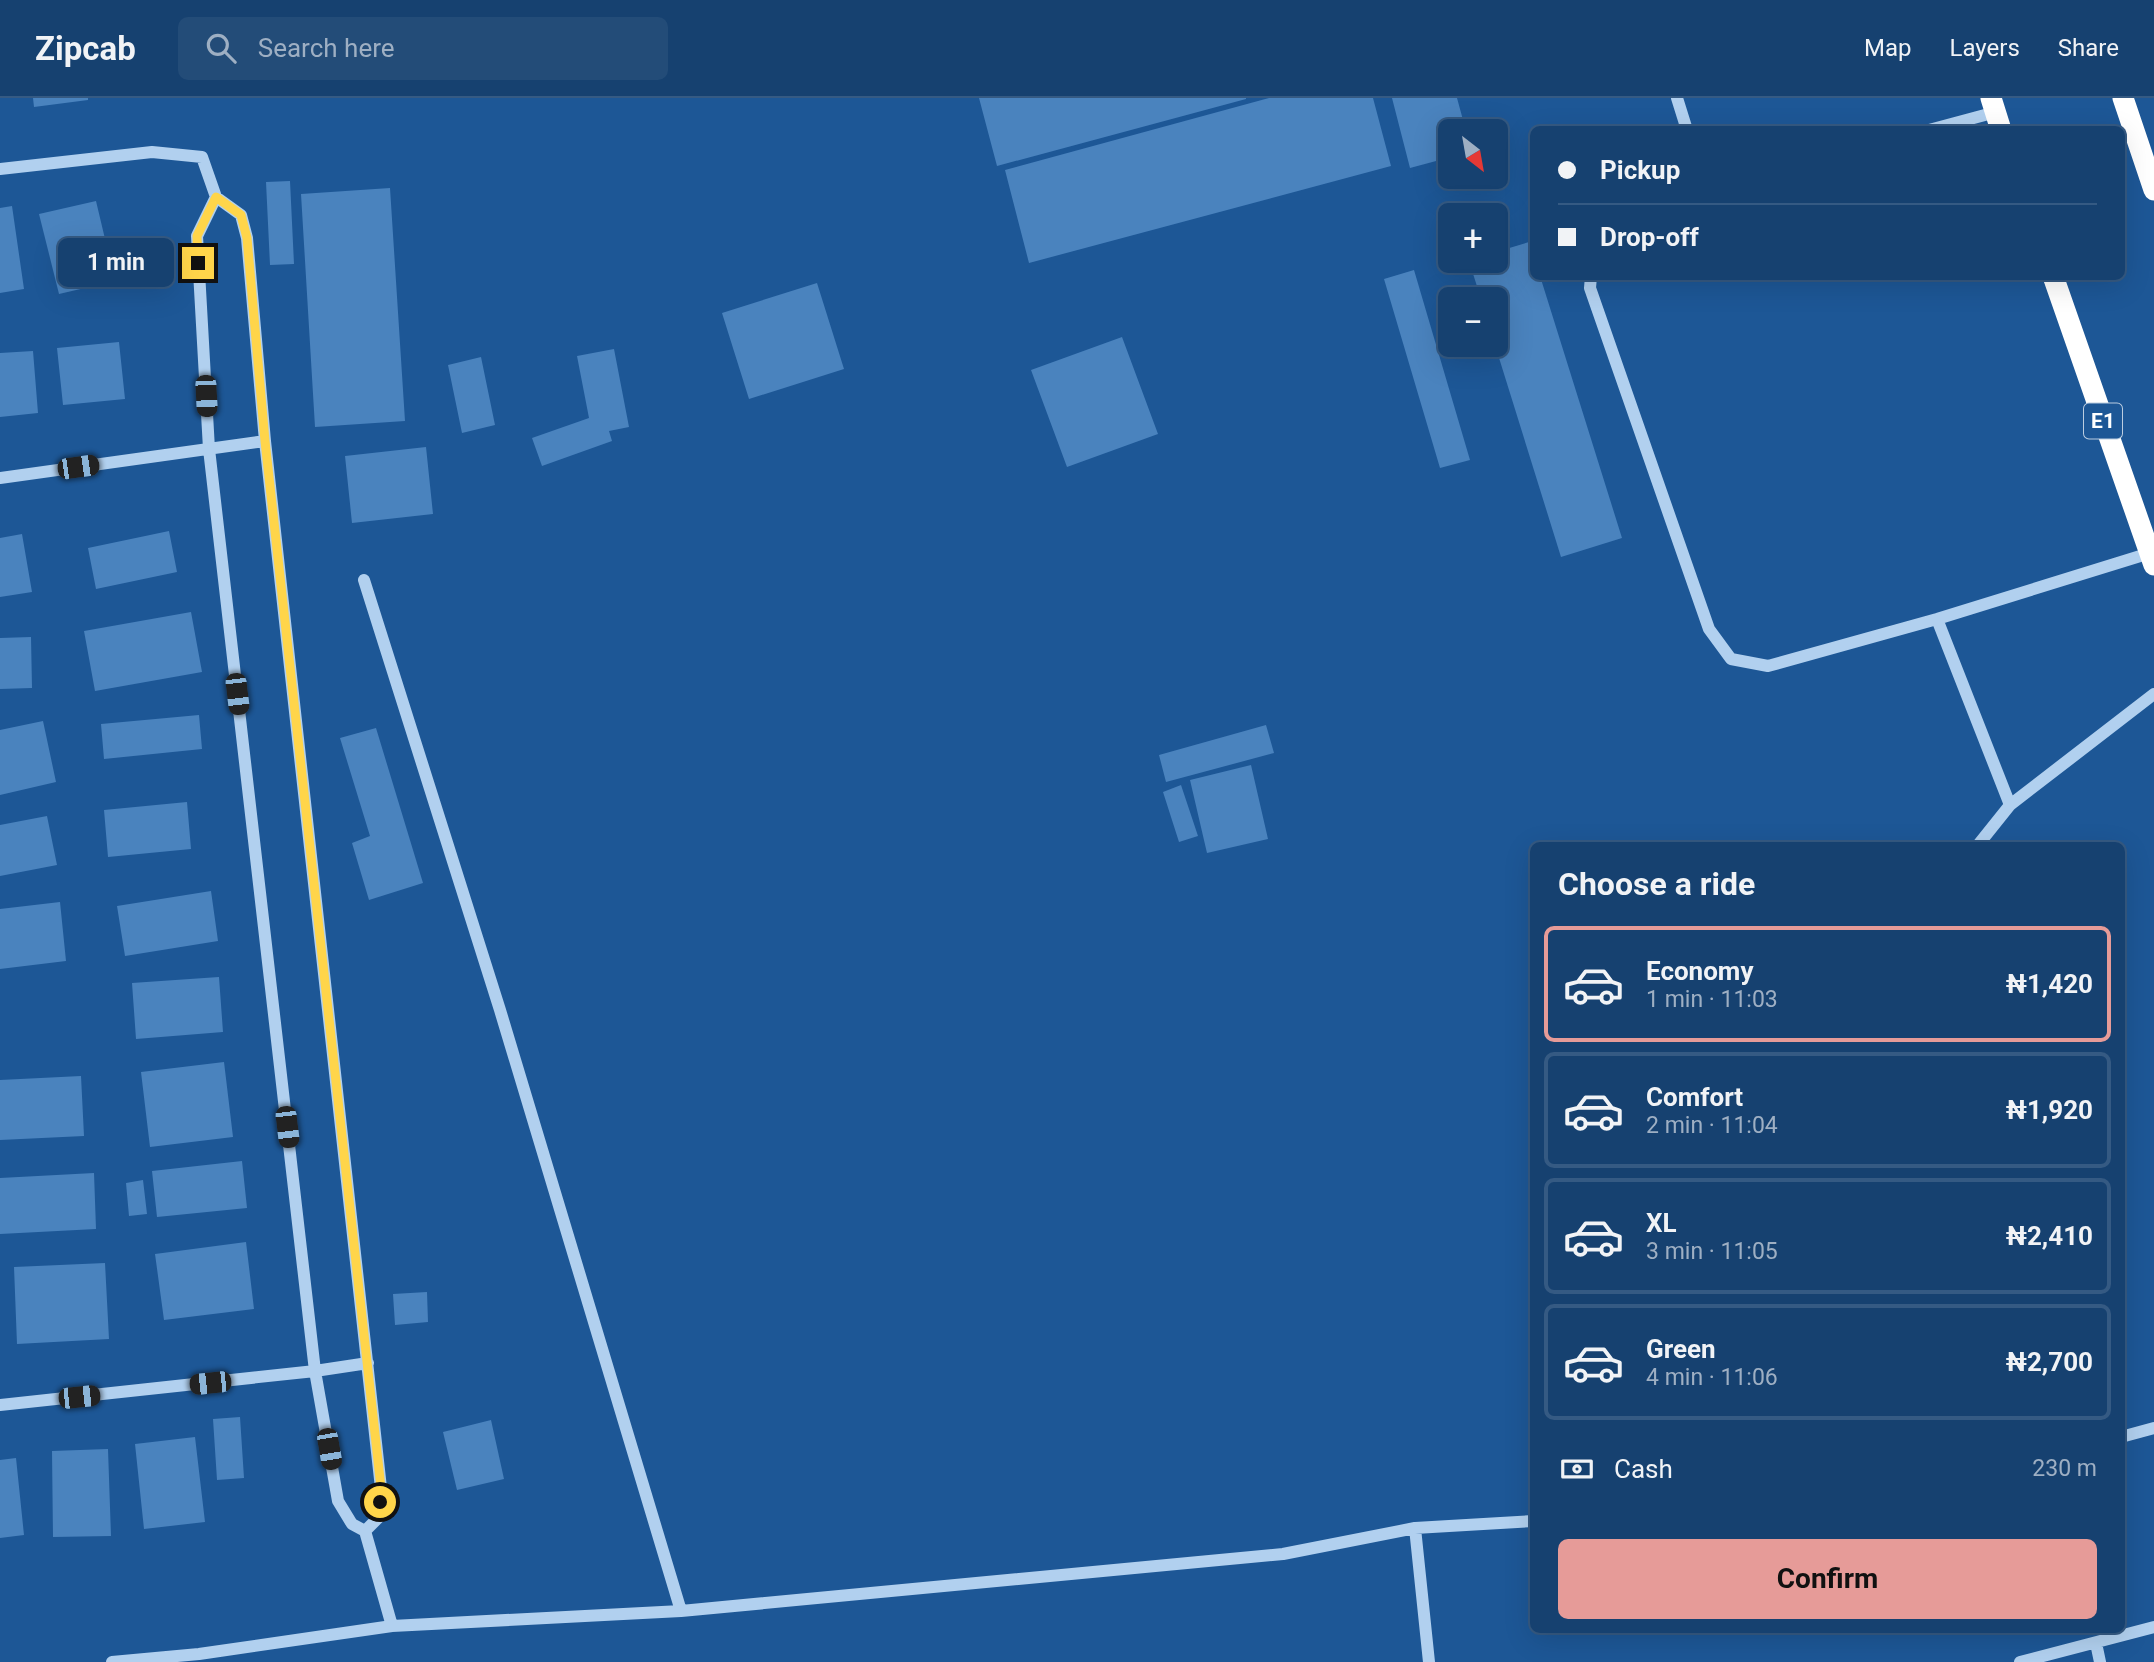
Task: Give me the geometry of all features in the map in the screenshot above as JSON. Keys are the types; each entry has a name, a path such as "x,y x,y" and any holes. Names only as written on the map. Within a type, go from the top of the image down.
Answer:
{"highway":[{"path":"2123,98 2154,190"},
{"name":"E1","path":"2054,280 2152,559"}],"street":[{"path":"1677,98 1686,126"},
{"path":"1945,126 1996,113"},
{"path":"0,169 152,152 202,157 216,197 241,215 247,238 265,441 381,1488 379,1517 365,1531"},
{"path":"216,197 197,236 209,449 315,1371 338,1501 352,1524 365,1531 392,1626"},
{"path":"1591,280 1590,288 1709,629 1731,659 1768,666 2152,559"},
{"path":"0,478 265,441"},
{"path":"363,580 500,1010 681,1611"},
{"path":"1937,619 2010,805"},
{"path":"1980,842 2010,805 2154,694"},
{"path":"0,1405 368,1363"},
{"path":"2125,1436 2154,1428"},
{"path":"111,1662 199,1654 392,1626 681,1611 1283,1554 1415,1528 1530,1521"},
{"path":"1415,1528 1429,1662"},
{"path":"2022,1662 2154,1628"},
{"path":"2096,1643 2099,1662"}],"building":[{"path":"33,98 88,98 88,100 34,107"},
{"path":"979,98 1246,98 1246,99 997,166"},
{"path":"1269,98 1373,98 1391,166 1029,263 1005,170"},
{"path":"1392,98 1457,98 1463,119 1438,119 1438,160 1410,168"},
{"path":"290,181 294,264 270,265 266,182"},
{"path":"390,188 405,421 315,427 301,194"},
{"path":"96,201 115,281 59,294 39,214"},
{"path":"12,206 24,289 0,293 0,208"},
{"path":"1529,242 1530,280 1541,280 1622,538 1561,557 1499,357 1508,357 1508,287 1477,287 1473,273 1508,273 1508,248"},
{"path":"1414,270 1470,460 1440,468 1384,279"},
{"path":"817,283 844,369 749,399 722,313"},
{"path":"1122,337 1158,434 1067,467 1031,370"},
{"path":"119,342 125,399 63,405 57,348"},
{"path":"614,349 629,427 609,431 612,441 542,466 532,438 589,418 577,356"},
{"path":"33,351 38,413 0,417 0,353"},
{"path":"481,357 495,425 462,433 448,365"},
{"path":"426,447 433,514 352,523 345,456"},
{"path":"169,531 177,572 96,589 88,548"},
{"path":"22,534 32,592 0,597 0,538"},
{"path":"191,612 202,672 95,691 84,631"},
{"path":"31,637 32,688 0,689 0,638"},
{"path":"199,715 202,749 104,759 101,724"},
{"path":"43,721 56,782 0,795 0,730"},
{"path":"1266,725 1274,753 1166,782 1159,755"},
{"path":"376,728 423,883 369,900 352,843 370,836 340,738"},
{"path":"1251,765 1268,839 1207,853 1190,780"},
{"path":"1181,785 1198,836 1179,842 1163,792"},
{"path":"187,802 191,849 108,857 104,810"},
{"path":"47,816 57,865 0,876 0,825"},
{"path":"211,891 218,941 125,956 117,906"},
{"path":"60,902 66,961 0,969 0,909"},
{"path":"219,977 223,1032 136,1039 132,983"},
{"path":"224,1062 233,1137 150,1147 141,1072"},
{"path":"81,1076 84,1136 0,1140 0,1080"},
{"path":"242,1161 247,1208 157,1217 152,1171"},
{"path":"94,1173 96,1229 0,1234 0,1178"},
{"path":"143,1180 147,1214 129,1216 126,1183"},
{"path":"246,1242 254,1309 164,1320 155,1254"},
{"path":"105,1263 109,1339 17,1344 14,1267"},
{"path":"427,1292 428,1322 395,1325 393,1294"},
{"path":"240,1417 244,1478 217,1480 213,1419"},
{"path":"491,1420 504,1479 457,1490 443,1432"},
{"path":"195,1437 205,1522 144,1529 135,1444"},
{"path":"108,1449 111,1536 53,1537 52,1451"},
{"path":"16,1458 24,1535 0,1538 0,1460"}],"route":[{"path":"198,263 197,236 216,197 241,215 247,238 265,441 381,1488 380,1502"}]}
